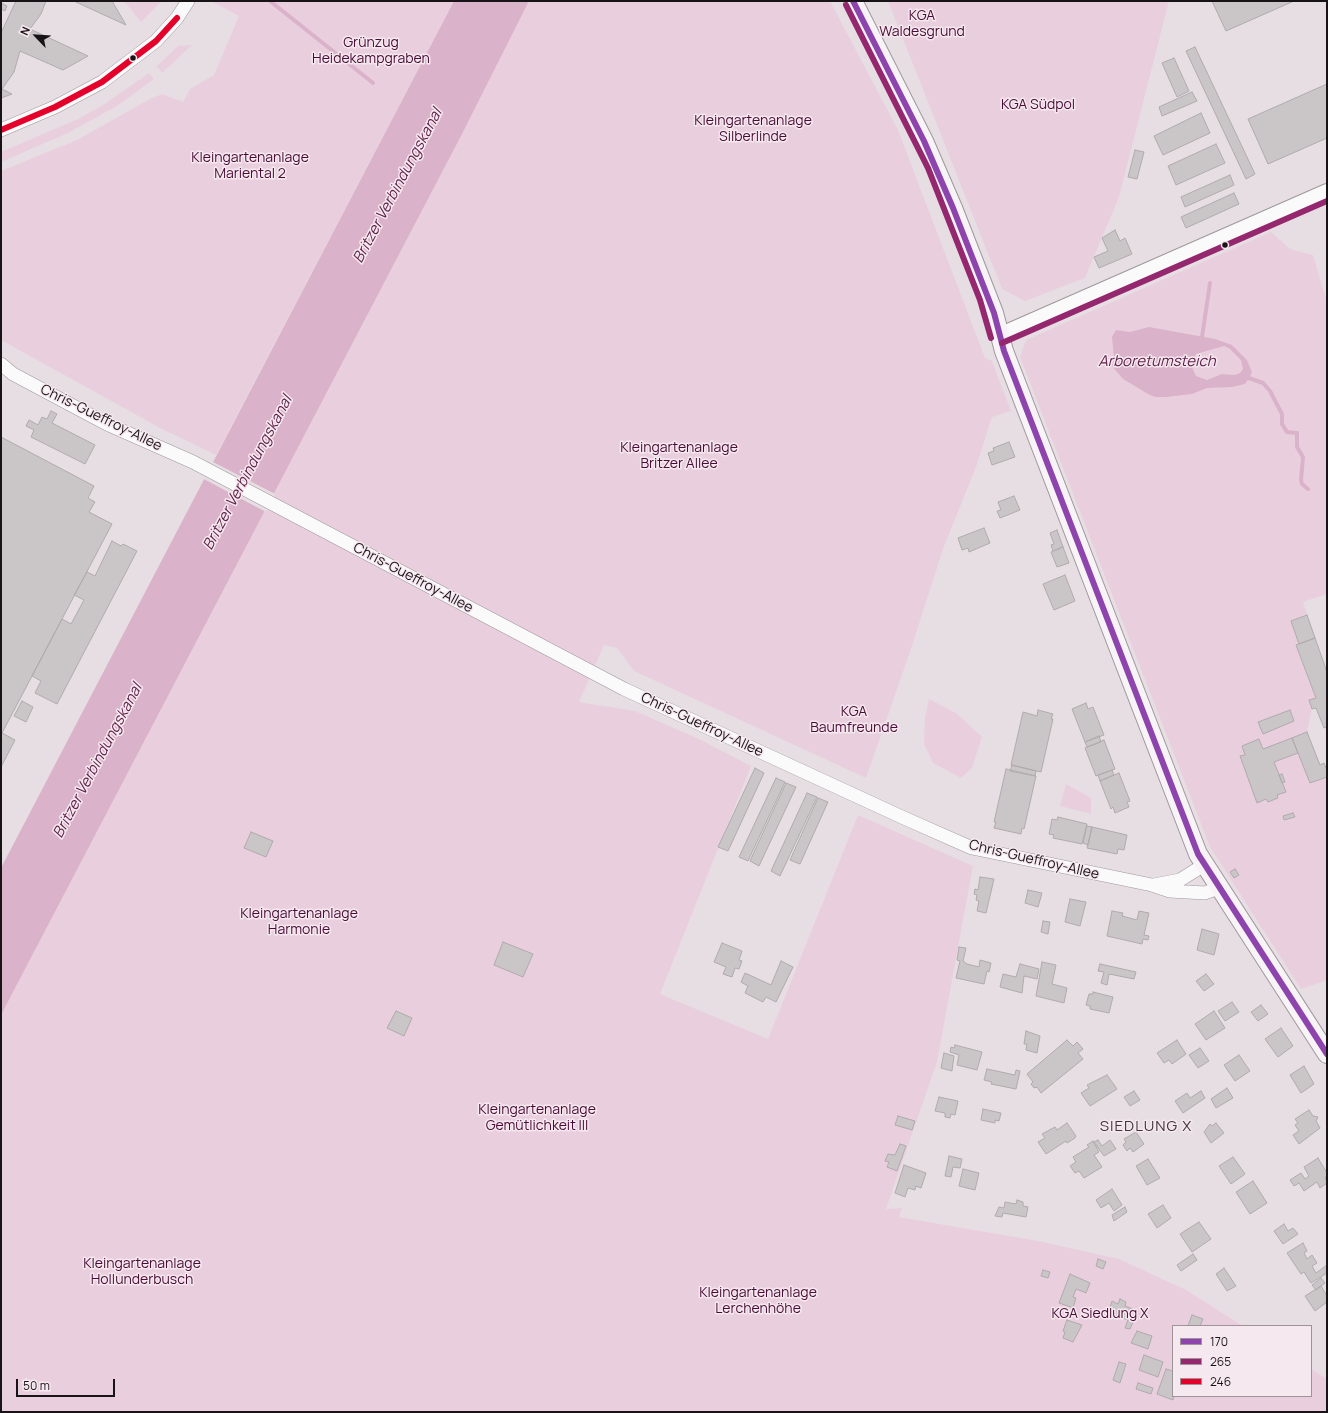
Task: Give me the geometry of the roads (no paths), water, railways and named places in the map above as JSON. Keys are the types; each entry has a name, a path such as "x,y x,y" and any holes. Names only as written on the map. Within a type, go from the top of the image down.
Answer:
{"main road":[{"path":"853,1 935,165 988,297 1005,355 1166,772 1204,865 1327,1054"}],"street":[{"path":"1,130 55,107 102,82 156,41 178,18 188,1"},
{"path":"999,336 1327,192"},
{"name":"Chris-Gueffroy-Allee","path":"1,364 13,374 107,424 204,468 624,689 972,848 1152,885 1170,891 1205,893 1211,892 1218,888"},
{"name":"Chris-Gueffroy-Allee","path":"1152,885 1180,880 1204,865"}],"water":[{"name":"Britzer Verbindungskanal","path":"454,1 529,1 461,136 1,1015 1,868"},
{"name":"Arboretumsteich","path":"1149,327 1215,339 1232,345 1247,360 1252,372 1245,384 1232,387 1207,388 1192,394 1155,397 1123,379 1112,366 1114,358 1112,337 1116,330 1130,332","holes":["1224,346 1230,349 1241,360 1243,369 1240,373 1235,375 1222,374 1207,380 1196,376 1191,365 1196,354"]}],"waterway":[{"path":"270,1 373,83"},
{"path":"1202,337 1210,283"},
{"path":"1249,378 1263,383 1270,391 1282,414 1282,424 1287,432 1297,433 1297,447 1303,457 1301,480 1302,484 1308,489"}],"district":[{"name":"SIEDLUNG X","path":"1146,1127"}],"park label":[{"name":"KGA Waldesgrund","path":"922,24"},
{"name":"Grünzug Heidekampgraben","path":"371,52"},
{"name":"KGA Südpol","path":"1038,105"},
{"name":"Kleingartenanlage Silberlinde","path":"753,130"},
{"name":"Kleingartenanlage Mariental 2","path":"250,166"},
{"name":"Kleingartenanlage Britzer Allee","path":"679,456"},
{"name":"KGA Baumfreunde","path":"854,720"},
{"name":"Kleingartenanlage Harmonie","path":"299,922"},
{"name":"Kleingartenanlage Gemütlichkeit III","path":"537,1118"},
{"name":"Kleingartenanlage Hollunderbusch","path":"142,1272"},
{"name":"Kleingartenanlage Lerchenhöhe","path":"758,1302"},
{"name":"KGA Siedlung X","path":"1100,1314"}]}
